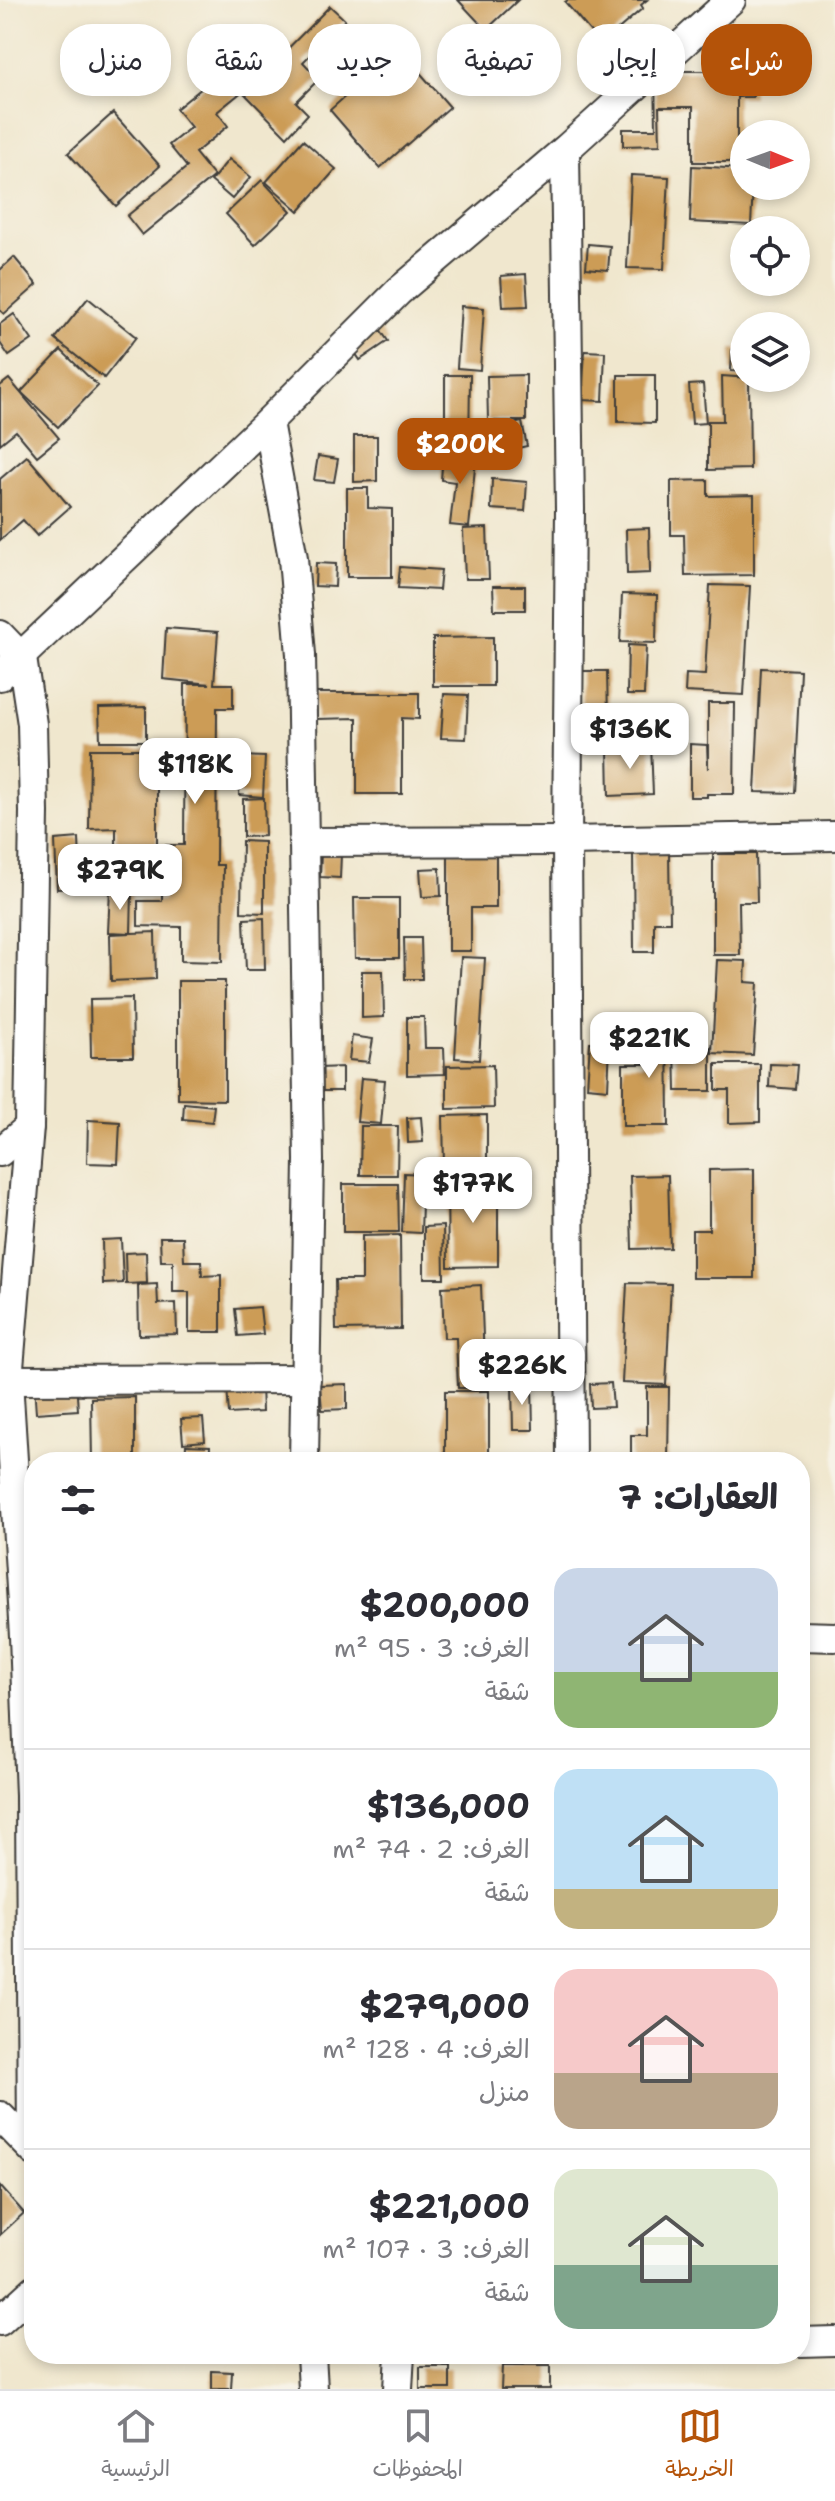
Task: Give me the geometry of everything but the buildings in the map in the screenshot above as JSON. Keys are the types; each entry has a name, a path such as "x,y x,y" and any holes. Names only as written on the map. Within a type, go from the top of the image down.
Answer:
{"street":[{"path":"0,676 268,422 399,291 565,150 731,0"},
{"path":"565,150 570,509 567,841 571,1452"},
{"path":"268,422 293,558 301,655 309,1160 304,1452"},
{"path":"0,635 22,658 32,724 34,812 29,1127 8,1380 24,1636"},
{"path":"303,842 835,836"},
{"path":"0,1152 29,1127"},
{"path":"8,1380 306,1379"},
{"path":"0,1618 24,1636"},
{"path":"810,1636 835,1637"},
{"path":"0,2116 24,2141"},
{"path":"0,2321 24,2299"},
{"path":"810,2342 835,2341"},
{"path":"312,2364 313,2389"},
{"path":"398,2389 399,2364"}]}
